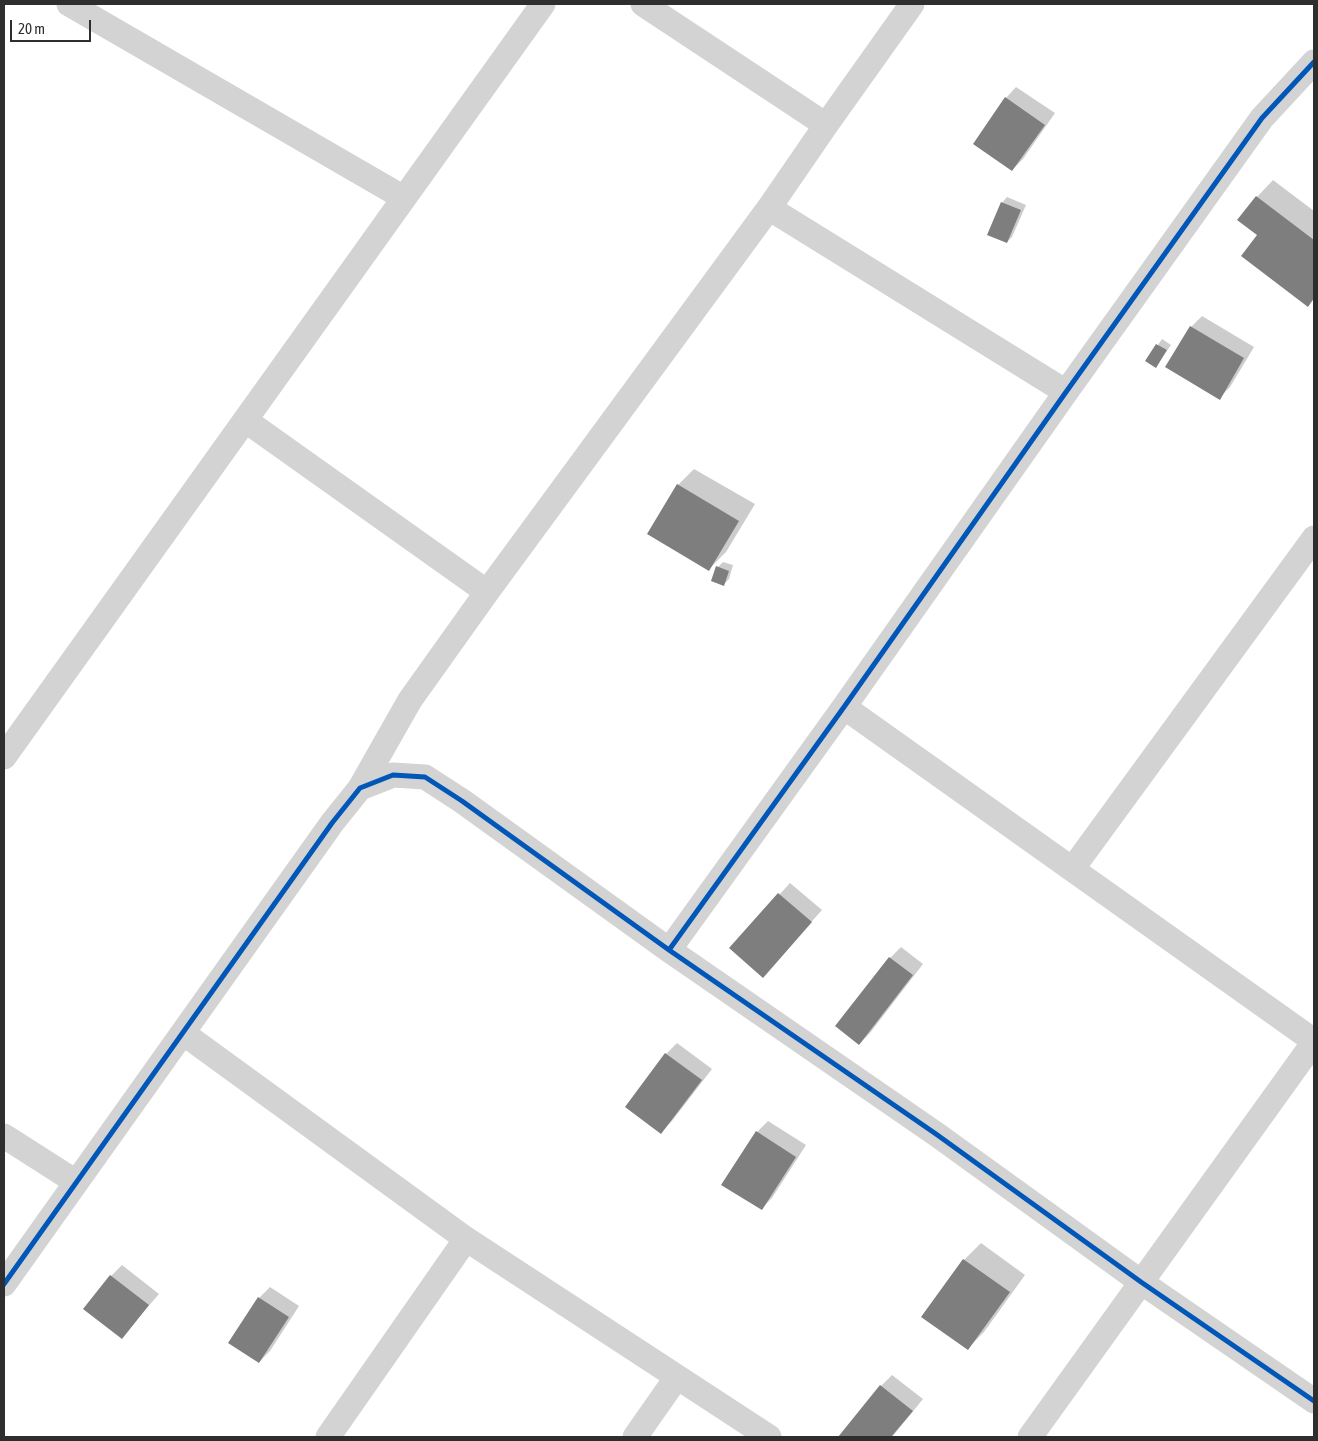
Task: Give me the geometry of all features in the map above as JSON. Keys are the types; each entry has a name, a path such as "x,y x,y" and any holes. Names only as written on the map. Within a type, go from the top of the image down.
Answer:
{"street":[{"path":"69,4 404,198"},
{"path":"4,757 543,4"},
{"path":"643,4 826,125"},
{"path":"4,1284 332,823 360,788 410,700 769,208 912,4"},
{"path":"669,950 1262,118 1314,62"},
{"path":"769,208 1066,392"},
{"path":"245,420 487,592"},
{"path":"1073,868 1314,538"},
{"path":"844,707 1073,868 1314,1042 1030,1437"},
{"path":"360,788 393,775 425,777 462,801 669,950 936,1134 1141,1282 1314,1401"},
{"path":"183,1033 466,1239 769,1437"},
{"path":"4,1136 76,1182"},
{"path":"328,1437 466,1239"},
{"path":"635,1437 677,1377"}],"building":[{"path":"1005,97 1045,125 1012,171 973,144"},
{"path":"1256,196 1314,240 1314,298 1308,307 1241,256 1257,235 1237,220"},
{"path":"1001,202 1021,210 1007,243 987,235"},
{"path":"1190,326 1244,358 1220,400 1165,367"},
{"path":"1156,344 1167,350 1156,368 1145,361"},
{"path":"677,484 739,521 709,571 647,534"},
{"path":"716,566 729,571 724,586 711,581"},
{"path":"778,893 812,922 763,978 729,948"},
{"path":"889,957 913,975 859,1045 835,1026"},
{"path":"665,1053 702,1080 661,1134 625,1107"},
{"path":"756,1131 796,1157 762,1210 721,1185"},
{"path":"963,1259 1010,1292 968,1350 921,1317"},
{"path":"110,1275 149,1305 122,1339 83,1309"},
{"path":"258,1297 289,1317 259,1363 228,1343"},
{"path":"880,1385 913,1411 891,1437 838,1437"}],"cycle path":[{"path":"669,950 1262,118 1314,62"},
{"path":"4,1284 332,823 360,788 393,775 425,777 462,801 669,950 936,1134 1141,1282 1314,1401"}]}
